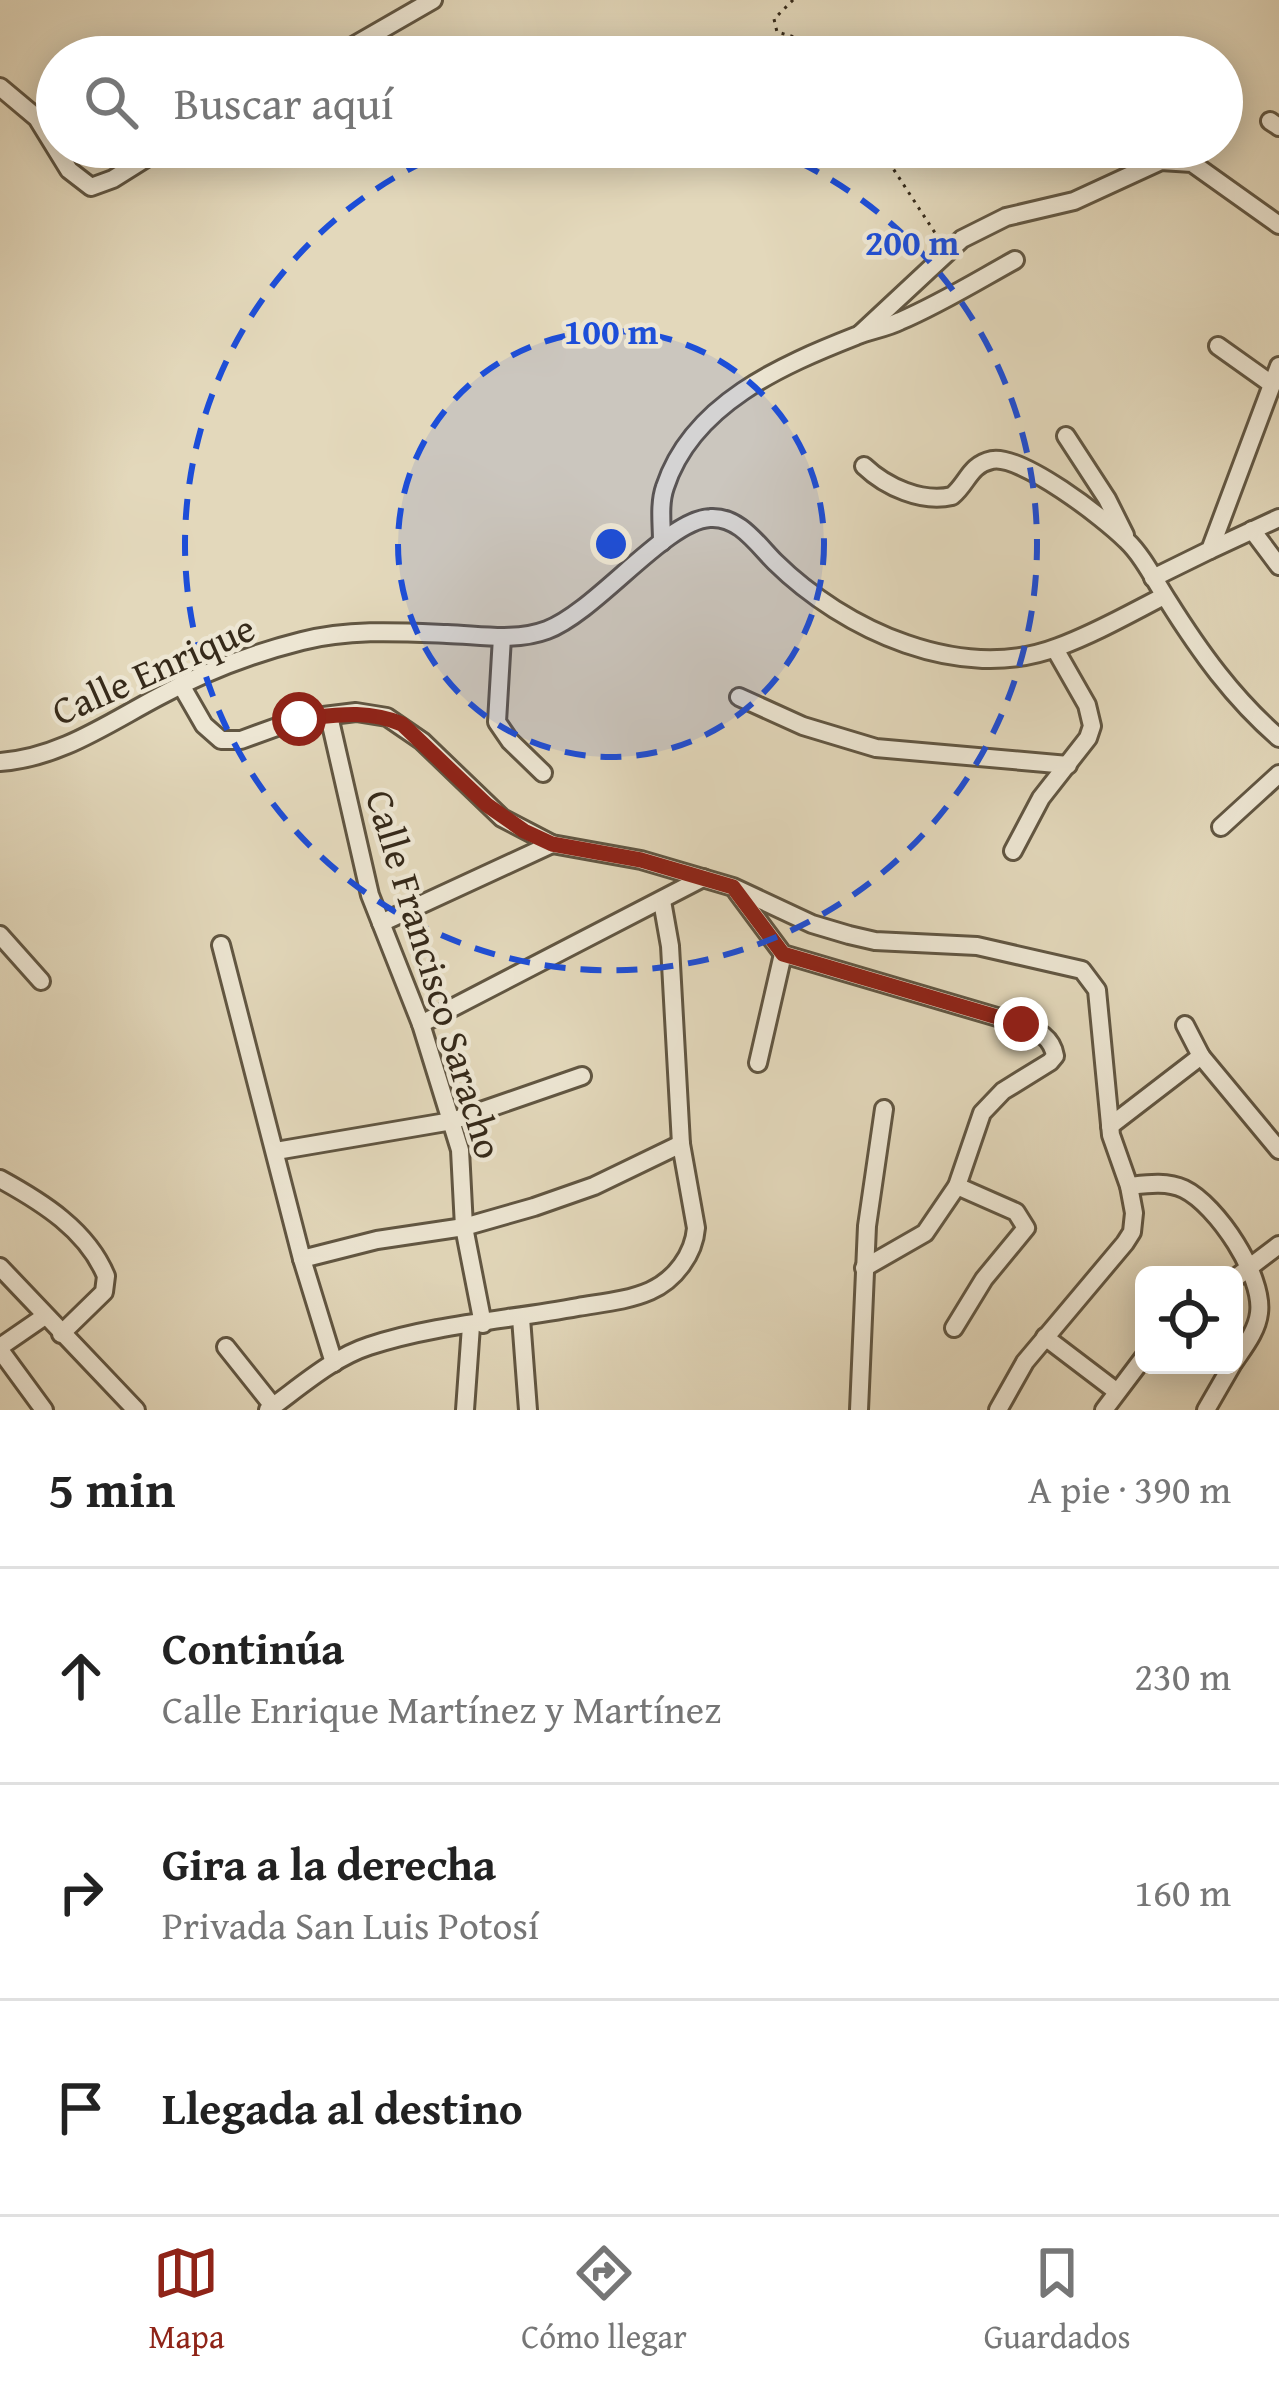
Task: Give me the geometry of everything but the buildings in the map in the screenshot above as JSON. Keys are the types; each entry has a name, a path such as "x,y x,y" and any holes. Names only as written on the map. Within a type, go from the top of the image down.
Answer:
{"street":[{"path":"370,36 433,0"},
{"path":"0,87 36,116"},
{"path":"68,168 91,187 131,168"},
{"path":"860,334 946,251 1006,217 1073,201 1146,168"},
{"path":"1201,168 1279,225"},
{"path":"662,542 665,487 683,454 718,409 753,384 913,315 1015,260"},
{"path":"1210,550 1273,390 1218,346"},
{"path":"1066,436 1108,499 1128,542 1212,668 1279,738"},
{"path":"864,466 876,478 900,489 946,498 959,491 978,465 1000,459 1011,462 1089,510 1128,542"},
{"name":"Calle Enrique","path":"0,762 30,758 79,740 182,685 274,650 334,635 536,634 566,620 691,523 719,518 741,528 832,608 898,640 963,656 1026,655 1055,649"},
{"path":"1154,578 1279,518"},
{"path":"1252,530 1279,566"},
{"path":"1013,851 1041,798 1088,738 1091,716 1055,649 1164,596"},
{"path":"502,637 497,722 543,772"},
{"path":"182,685 204,725 221,740 241,740 279,724 372,713 402,724 487,805 552,844 641,860 733,887 812,924 849,935 875,941 977,946 1082,970 1097,990 1110,1126 1129,1186 1134,1222 1132,1232 1025,1362 998,1410"},
{"path":"739,697 802,725 876,748 1068,765"},
{"name":"Calle Francisco Saracho","path":"329,716 361,861 421,1024 452,1121 464,1182 464,1227 477,1325 465,1410"},
{"path":"1221,827 1279,774"},
{"path":"381,923 552,844"},
{"path":"421,1024 703,878"},
{"path":"733,887 783,954 1021,1024 1049,1040 1055,1056 1004,1090 982,1113 957,1186 926,1233 864,1268"},
{"path":"226,1347 271,1408 334,1363 380,1342 653,1290 679,1269 695,1241 694,1207 681,1144 670,946 662,901"},
{"path":"0,935 41,980"},
{"path":"220,945 334,1363"},
{"path":"758,1063 783,954"},
{"path":"1185,1024 1201,1055 1279,1150"},
{"path":"1110,1126 1201,1055"},
{"path":"276,1151 452,1121 583,1076"},
{"path":"859,1410 864,1268 884,1109"},
{"path":"302,1258 464,1227 563,1198 681,1144"},
{"path":"0,1179 62,1219 93,1252 106,1276 104,1292 62,1334"},
{"path":"1129,1186 1171,1184 1198,1198 1232,1238 1249,1267 1260,1310 1243,1347"},
{"path":"954,1328 984,1279 1026,1228 1016,1212 957,1186"},
{"path":"1243,1272 1277,1250"},
{"path":"0,1267 132,1409"},
{"path":"44,1410 0,1348 45,1316"},
{"path":"521,1318 528,1410"},
{"path":"1045,1337 1116,1390"},
{"path":"1104,1410 1135,1368"},
{"path":"1206,1410 1227,1374"}],"path":[{"path":"791,36 777,32 774,20 793,0"},
{"path":"893,168 946,251"}],"route":[{"path":"299,719 356,712 387,717 402,724 487,805 524,831 552,844 641,860 733,887 783,954 1021,1024"}]}
